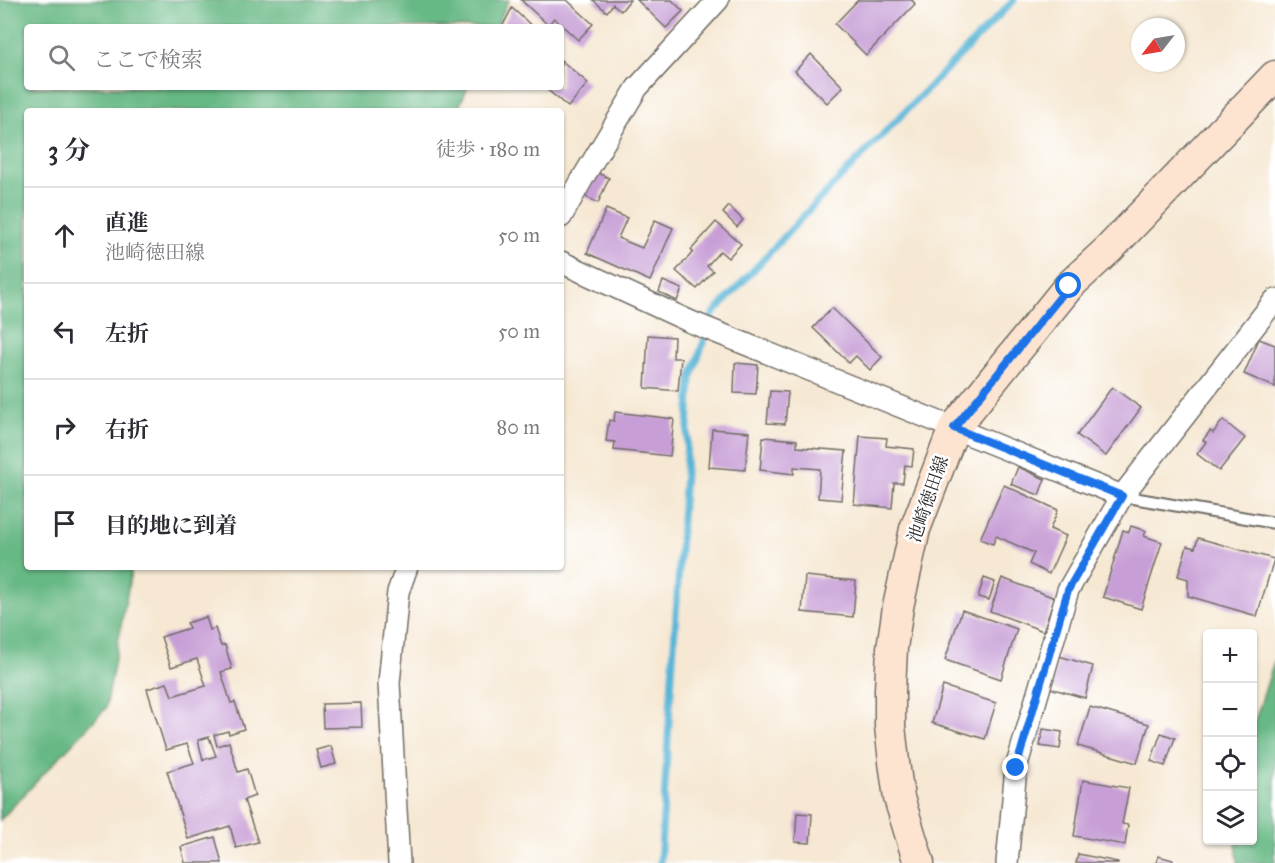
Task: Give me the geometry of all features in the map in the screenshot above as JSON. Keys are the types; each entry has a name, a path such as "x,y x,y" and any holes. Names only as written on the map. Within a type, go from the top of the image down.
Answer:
{"main road":[{"name":"池崎徳田線","path":"919,863 899,798 894,762 890,726 892,648 898,607 915,529 954,428 1069,286 1109,249 1275,76"}],"street":[{"path":"564,212 637,88 718,0"},
{"path":"564,263 691,322 1122,496"},
{"path":"1007,863 1016,768 1068,590 1122,496 1275,300"},
{"path":"399,863 389,683 398,592 406,570"}],"lane":[{"path":"1122,496 1275,523"}],"green space":[{"path":"0,0 509,0 497,24 24,24 24,90 467,90 458,108 24,108 24,570 131,570 106,708 0,820"},
{"path":"1275,659 1275,863 1238,863 1236,845 1257,845 1257,715"}],"building":[{"path":"521,0 567,0 593,24 578,40 564,27 564,24 554,18 547,24"},
{"path":"593,0 630,0 621,11 613,4 607,12"},
{"path":"637,0 672,0 683,11 666,28"},
{"path":"858,0 912,0 915,4 866,55 835,24"},
{"path":"512,8 530,24 504,24"},
{"path":"811,54 843,87 827,103 795,71"},
{"path":"564,63 588,83 568,107 548,90 564,90"},
{"path":"595,172 609,178 598,203 584,196"},
{"path":"729,206 743,220 737,227 723,213"},
{"path":"606,209 627,218 618,238 642,248 655,220 673,228 650,281 587,253"},
{"path":"716,222 741,244 728,258 720,251 707,266 713,271 697,289 676,271"},
{"path":"663,281 682,289 677,301 659,292"},
{"path":"832,308 882,357 870,370 856,356 849,363 813,328"},
{"path":"648,335 674,337 673,358 681,358 678,391 645,388"},
{"path":"1259,339 1275,345 1275,387 1244,374"},
{"path":"735,363 758,365 756,394 734,393"},
{"path":"1112,387 1141,408 1106,456 1077,435"},
{"path":"770,391 788,392 785,424 767,423"},
{"path":"615,412 674,419 670,456 614,450 615,442 606,441 609,420 614,421"},
{"path":"1223,420 1245,438 1219,471 1197,454 1206,442 1203,440 1210,431 1213,433"},
{"path":"712,429 749,432 745,470 709,467"},
{"path":"860,436 887,438 886,446 914,449 912,466 905,465 903,483 894,483 892,508 854,504"},
{"path":"763,437 797,440 797,447 846,451 841,500 818,498 820,469 794,467 794,474 760,470"},
{"path":"1018,467 1045,479 1039,495 1011,484"},
{"path":"1004,485 1058,510 1050,529 1066,536 1049,574 1029,564 1034,553 996,536 993,544 980,539"},
{"path":"1131,526 1146,531 1144,536 1162,542 1141,609 1103,597 1123,530 1129,532"},
{"path":"1198,538 1274,559 1257,616 1188,596 1188,579 1178,576 1187,546 1195,548"},
{"path":"805,576 856,581 853,617 802,612"},
{"path":"984,578 995,582 989,600 978,597"},
{"path":"1002,578 1055,598 1043,631 990,611"},
{"path":"962,610 1017,629 1001,679 945,660"},
{"path":"206,617 210,630 215,628 221,646 225,645 232,669 221,672 231,703 235,702 244,729 229,734 228,731 214,735 217,746 229,742 238,772 247,769 255,796 244,800 258,842 236,848 230,826 188,839 167,771 194,763 187,744 166,750 147,689 167,683 172,696 206,686 197,659 171,667 161,637 189,628 187,623","holes":["209,737 216,756 203,760 198,740"]},
{"path":"1059,656 1093,666 1085,698 1050,688"},
{"path":"943,686 996,703 985,739 932,723"},
{"path":"361,703 362,727 323,728 322,704"},
{"path":"1090,707 1149,724 1137,763 1078,746"},
{"path":"1043,729 1062,732 1060,749 1040,746"},
{"path":"1161,733 1175,738 1165,766 1151,761"},
{"path":"331,746 336,764 321,768 316,750"},
{"path":"1083,780 1129,788 1122,824 1128,825 1125,845 1074,836"},
{"path":"797,813 812,814 810,843 795,842"},
{"path":"215,837 222,863 185,863 181,847"},
{"path":"1078,854 1118,862 1118,863 1076,863"},
{"path":"1158,856 1173,860 1172,863 1157,863"}],"waterway":[{"path":"660,863 691,379 713,314 809,210 1014,0"}],"route":[{"path":"1016,768 1068,590 1122,496 954,428 1069,286"}]}
